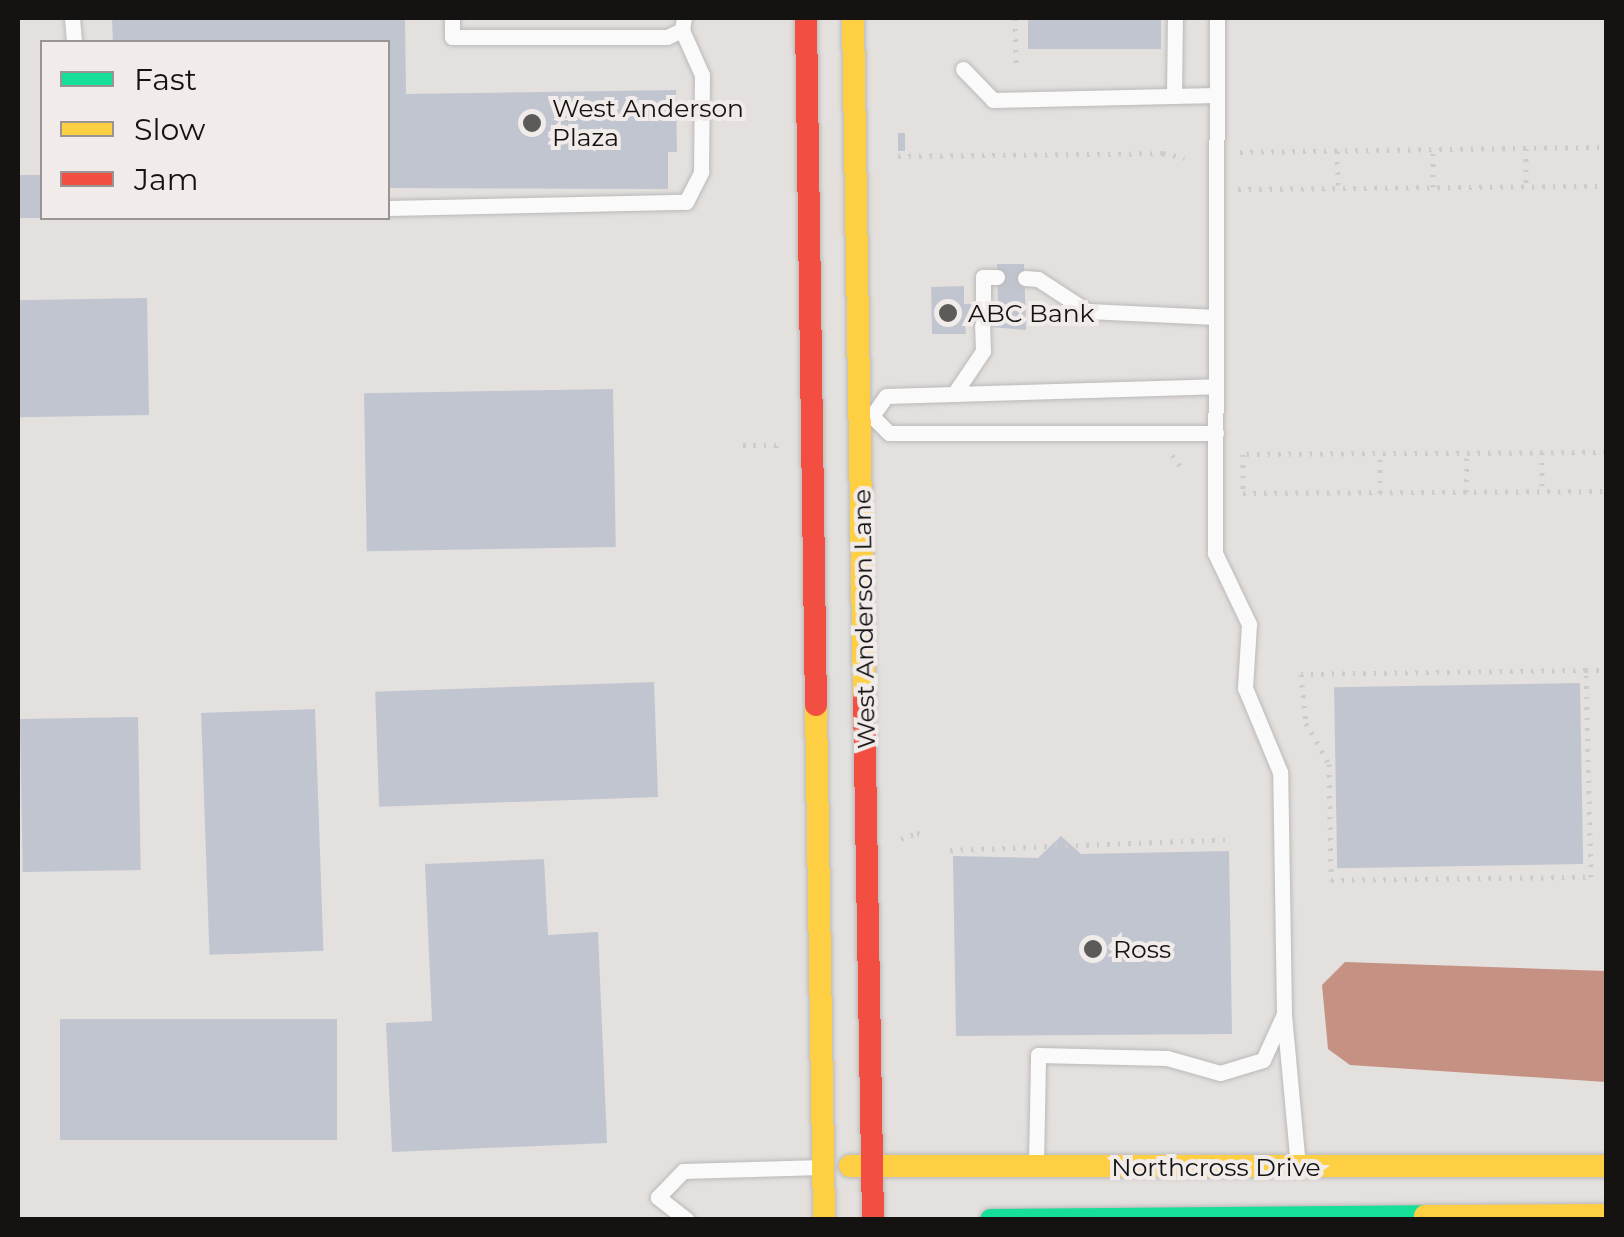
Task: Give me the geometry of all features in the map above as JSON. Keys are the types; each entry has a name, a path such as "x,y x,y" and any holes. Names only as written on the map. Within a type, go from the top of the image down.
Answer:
{"main road":[{"name":"West Anderson Lane","path":"806,18 824,1220"},
{"name":"West Anderson Lane","path":"853,18 866,416 873,1220"},
{"path":"811,420 866,416"},
{"path":"813,618 843,647 846,798 868,850"},
{"name":"Northcross Drive","path":"991,1220 1606,1166"},
{"name":"Northcross Drive","path":"826,1167 1036,1168 1301,1191 1468,1218 1606,1214"}],"lane":[{"path":"390,208 686,202 701,172 702,75 683,24 667,36 452,37 452,18"},
{"path":"1217,18 1215,553 1250,624 1245,688 1280,772 1284,1014 1301,1191"},
{"path":"1174,19 1174,96"},
{"path":"963,69 992,100 1217,95"},
{"path":"982,304 983,277 997,277"},
{"path":"1025,278 1038,279 1087,312 1216,317"},
{"path":"954,394 983,352 982,325"},
{"path":"1216,386 886,396 866,416 889,433 1216,433"},
{"path":"1036,1168 1038,1055 1167,1058 1220,1073 1264,1060 1284,1014"},
{"path":"688,1220 658,1197 683,1171 826,1167"}],"path":[{"path":"1016,18 1016,63"},
{"path":"1236,158 1237,152 1606,147"},
{"path":"1526,148 1526,187"},
{"path":"1433,149 1433,187"},
{"path":"1338,150 1338,188"},
{"path":"898,156 1163,153 1184,158"},
{"path":"1237,174 1238,189 1606,186"},
{"path":"743,445 776,444 776,456 788,455"},
{"path":"1466,492 1467,452"},
{"path":"1542,452 1542,492"},
{"path":"1606,452 1244,454 1243,494 1606,491"},
{"path":"1380,453 1380,493"},
{"path":"1586,670 1591,877 1332,880 1330,764 1306,723 1301,674 1586,670 1606,670"},
{"path":"898,840 917,833 926,835"},
{"path":"950,850 1231,840"}],"shaded area":[{"path":"1345,962 1606,971 1606,1082 1350,1065 1328,1049 1322,985"}],"building":[{"name":"West Anderson Plaza","path":"112,18 405,18 406,94 676,90 677,152 668,152 668,189 390,188 390,40 113,40"},
{"path":"1028,18 1161,18 1161,49 1028,49"},
{"path":"898,133 905,133 905,151 898,151"},
{"path":"18,175 40,175 40,218 18,218"},
{"path":"997,264 1024,264 1026,330 965,325 966,334 932,334 931,287 964,286 964,304 998,303"},
{"path":"147,298 149,415 20,417 18,300"},
{"path":"613,389 616,547 367,551 364,393"},
{"path":"654,682 658,797 379,807 375,692"},
{"path":"1580,683 1583,864 1337,868 1334,687"},
{"path":"315,709 323,951 210,955 201,713"},
{"path":"138,717 141,870 23,872 20,719"},
{"name":"Ross","path":"1061,836 1081,854 1229,851 1232,1034 956,1036 953,856 1038,858"},
{"path":"544,859 548,935 598,932 607,1143 392,1152 386,1023 432,1021 425,864"},
{"path":"60,1019 337,1019 337,1140 60,1140"}],"traffic: fast":[{"path":"991,1220 1425,1216"}],"traffic: slow":[{"path":"853,18 864,699"},
{"path":"816,705 824,1220"},
{"path":"850,1166 1606,1166"},
{"path":"1425,1216 1606,1215"}],"traffic: jam":[{"path":"806,18 816,705"},
{"path":"864,699 873,1220"}],"place":[{"name":"West Anderson Plaza","path":"532,123"},
{"name":"ABC Bank","path":"948,313"},
{"name":"Ross","path":"1093,949"}]}
